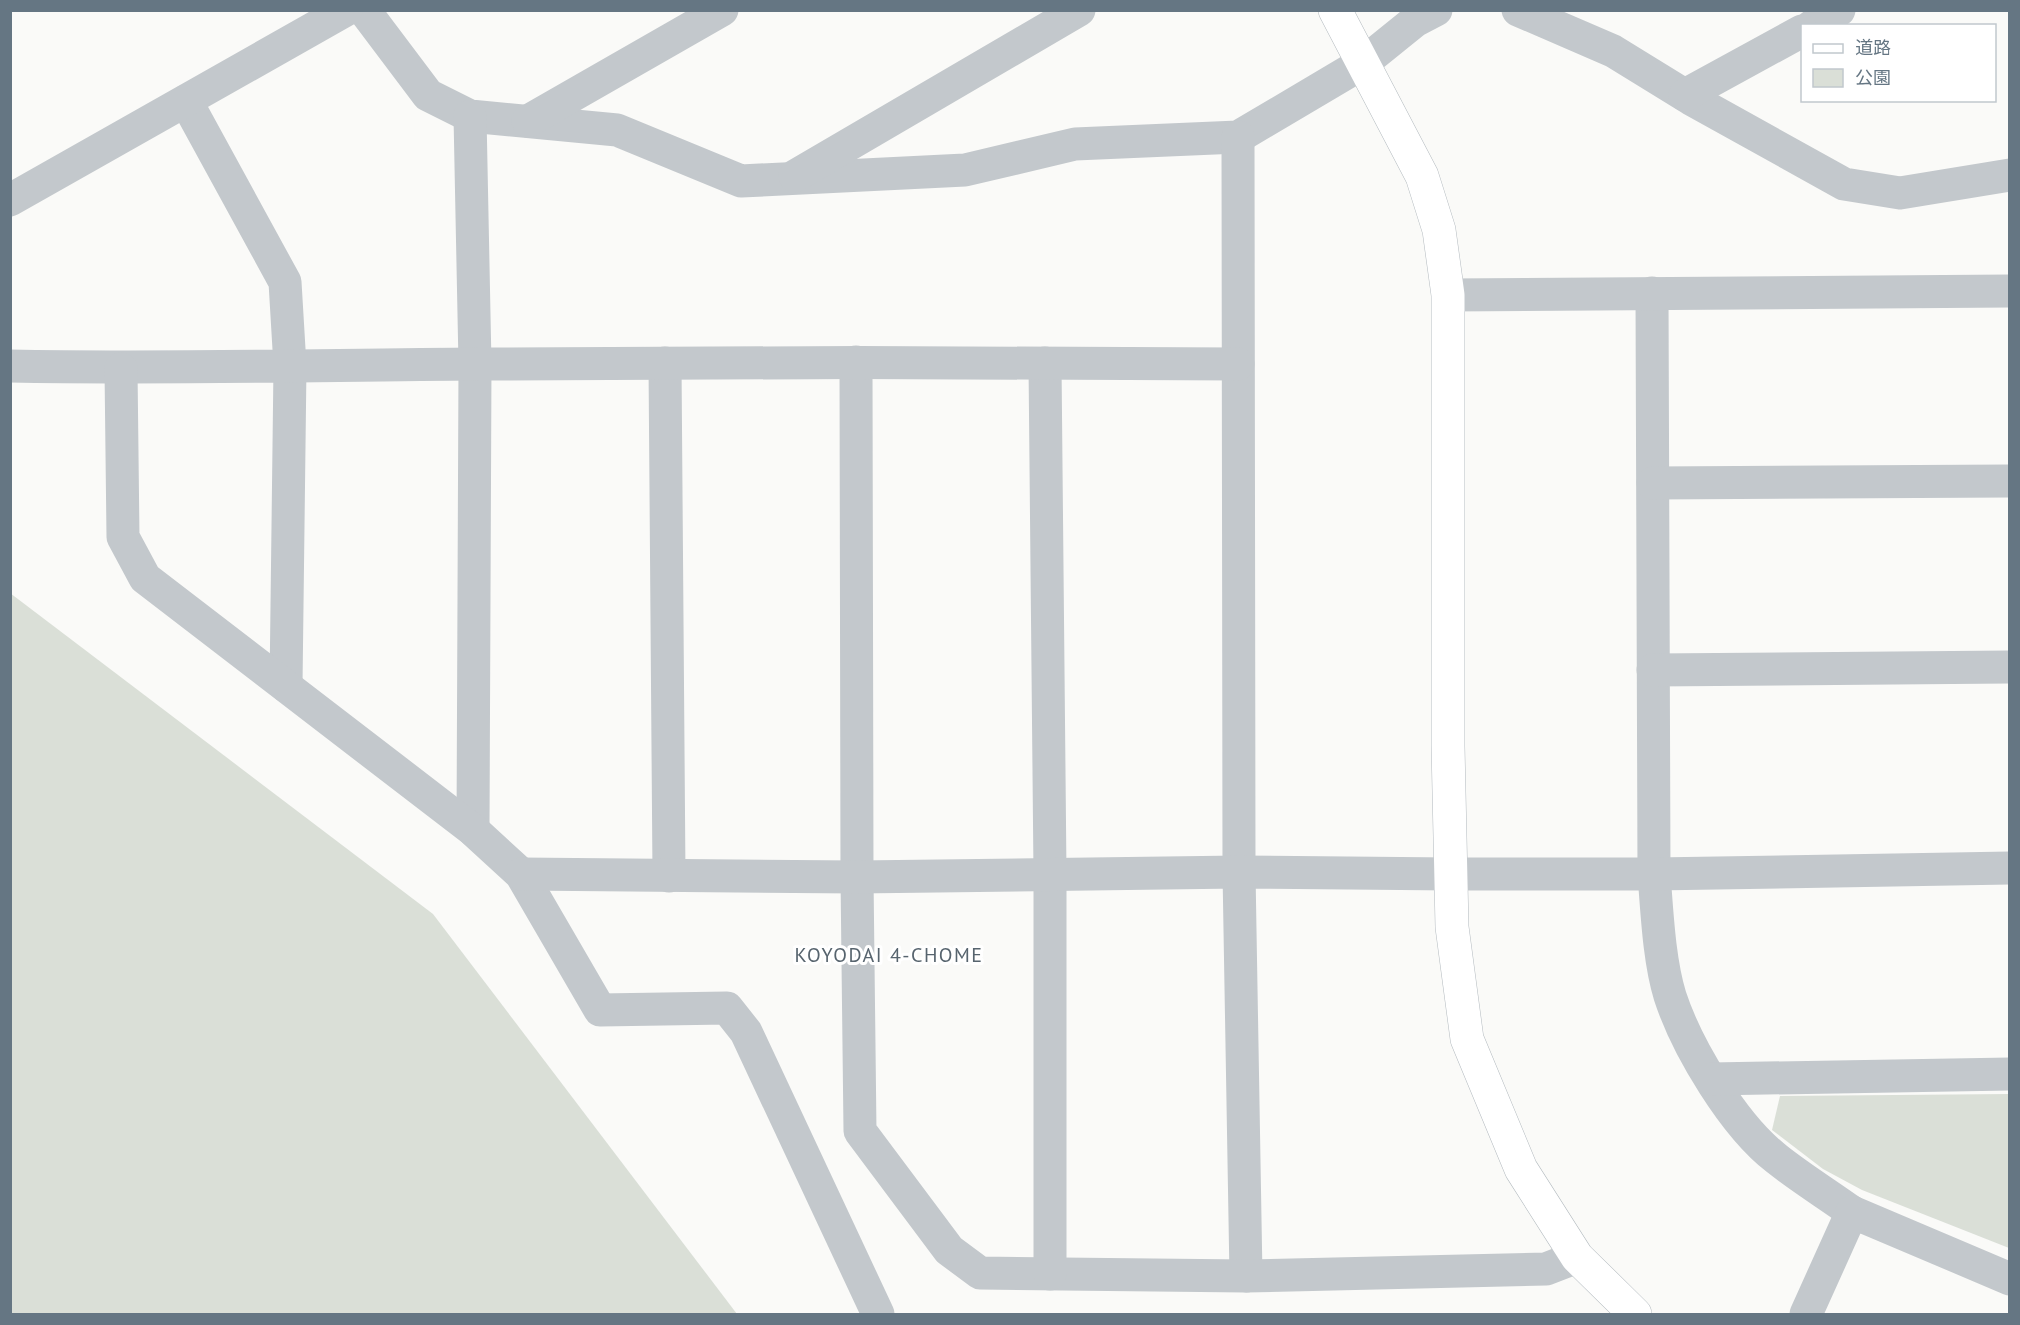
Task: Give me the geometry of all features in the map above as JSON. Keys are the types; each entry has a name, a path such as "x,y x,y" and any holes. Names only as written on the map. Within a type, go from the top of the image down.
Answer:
{"street":[{"path":"10,200 346,10"},
{"path":"364,10 428,95 470,116 617,130 741,181 965,170 1075,144 1238,137 1363,63 1415,21 1436,10"},
{"path":"528,121 722,10"},
{"path":"790,178 1079,10"},
{"path":"1335,10 1422,176 1438,230 1448,295 1448,746 1452,927 1467,1040 1521,1169 1577,1257 1635,1314"},
{"path":"1518,10 1613,51 1685,95 1844,184 1900,193 2010,175"},
{"path":"1815,24 1839,10"},
{"path":"1685,95 1801,32"},
{"path":"186,101 285,282 290,366 286,686"},
{"path":"470,116 475,364 473,830"},
{"path":"1238,137 1239,872 1246,1276"},
{"path":"1448,295 2010,291"},
{"path":"1652,293 1654,874 1659,936 1670,996 1692,1047 1734,1116 1775,1158 1852,1212 2010,1279"},
{"path":"10,366 121,369 856,362 1239,364"},
{"path":"856,362 856,877 860,1131 949,1250 980,1274 1246,1276 1546,1269 1577,1257"},
{"path":"665,363 669,876"},
{"path":"1044,363 1050,874 1050,1274"},
{"path":"121,369 123,537 146,578 473,830 521,874 600,1010 727,1008 746,1032 878,1314"},
{"path":"1653,483 2010,481"},
{"path":"1653,670 2010,667"},
{"path":"521,874 856,877 1239,872 1654,874 2010,868"},
{"path":"1711,1079 2010,1074"},
{"path":"1806,1314 1852,1212"}],"green space":[{"path":"10,593 433,914 737,1314 11,1314"},
{"path":"2009,1094 2009,1248 1862,1190 1823,1169 1772,1130 1780,1096"}],"district":[{"name":"KOYODAI 4-CHOME","path":"889,955"}]}
